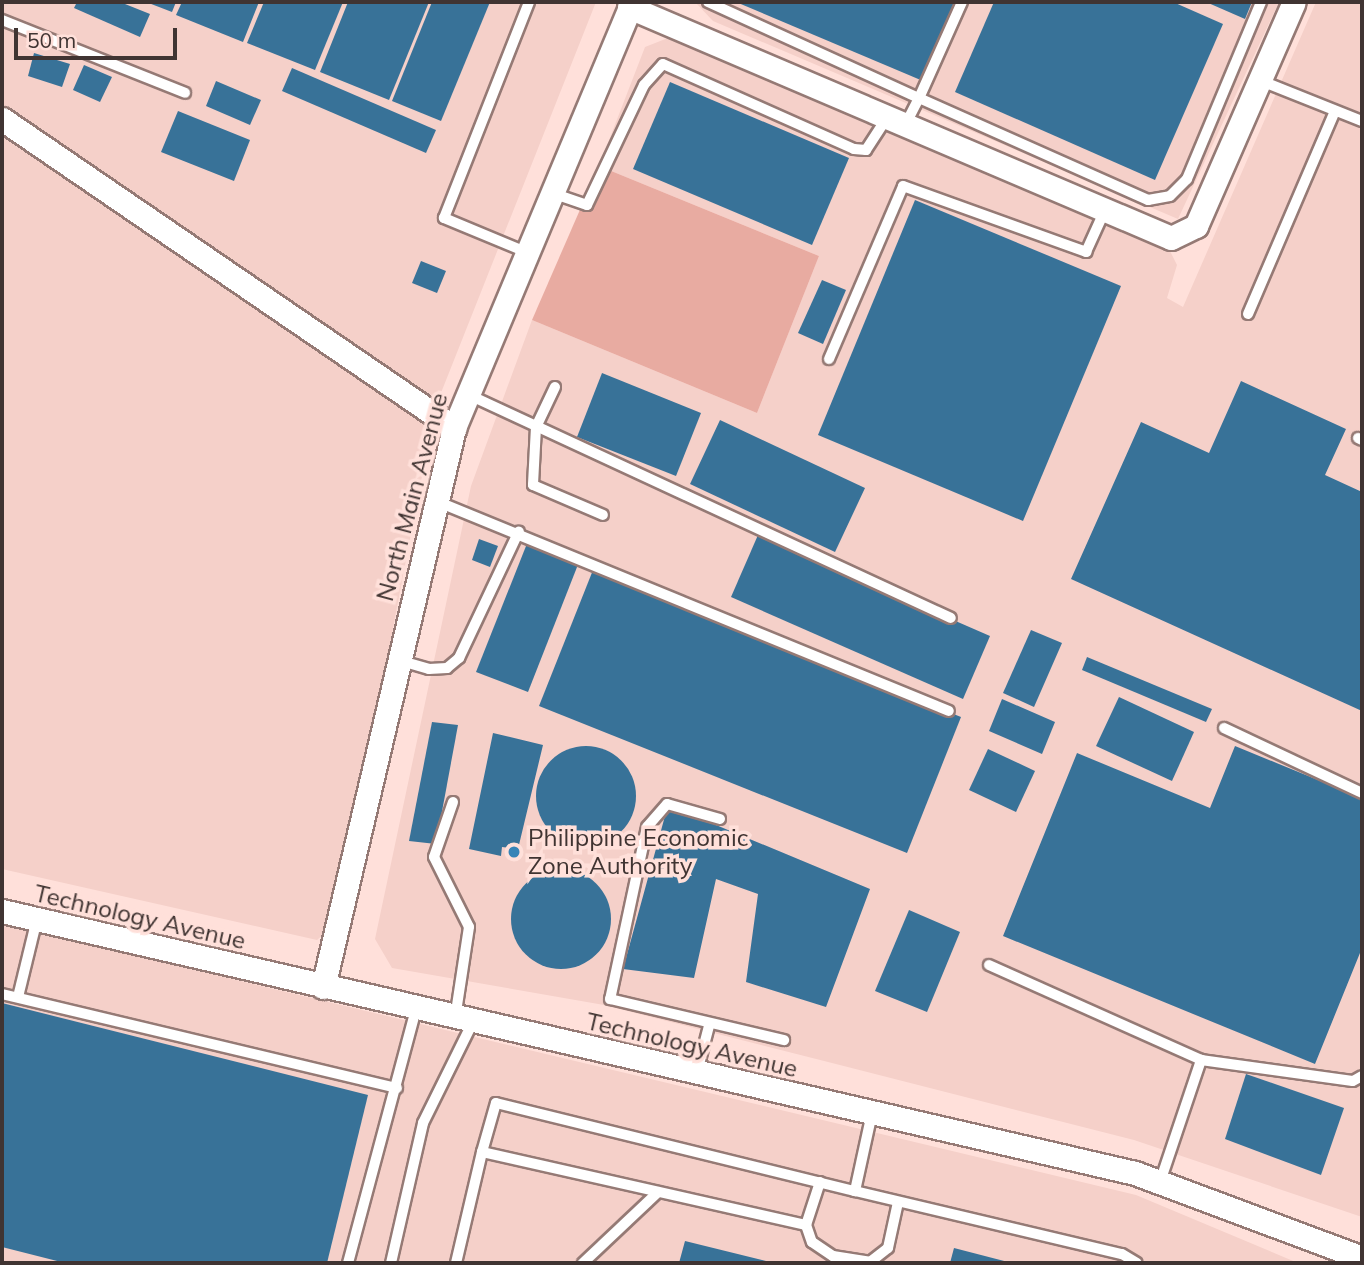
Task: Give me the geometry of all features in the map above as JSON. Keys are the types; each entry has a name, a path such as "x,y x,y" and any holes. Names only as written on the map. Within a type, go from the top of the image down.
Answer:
{"street":[{"path":"630,4 1106,207 1171,238 1185,236 1196,226 1294,2"},
{"name":"North Main Avenue","path":"323,987 433,500 454,428 630,4"},
{"path":"2,119 454,428"},
{"name":"Technology Avenue","path":"2,911 1160,1182 1362,1258"}],"lane":[{"path":"527,252 444,218 529,2"},
{"path":"708,2 1148,200 1170,196 1187,179 1261,2"},
{"path":"552,192 587,205 644,85 663,64 854,149 866,150 919,98 962,2"},
{"path":"2,20 185,93"},
{"path":"1259,80 1362,121"},
{"path":"1248,314 1335,111"},
{"path":"830,359 903,186 1086,251 1106,207"},
{"path":"555,387 536,427 533,485 603,515"},
{"path":"467,394 951,618"},
{"path":"433,500 519,531 949,710"},
{"path":"397,660 429,669 447,668 460,658 519,531"},
{"path":"1224,729 1362,793"},
{"path":"391,1263 424,1123 464,1020 469,927 434,857 453,802"},
{"path":"720,819 667,804 647,827 609,988 620,1004 709,1026 785,1040"},
{"path":"18,998 37,919"},
{"path":"989,965 1201,1060 1353,1082 1362,1076"},
{"path":"2,994 397,1088"},
{"path":"348,1263 416,1009"},
{"path":"696,1072 709,1026"},
{"path":"1160,1182 1201,1060"},
{"path":"456,1263 496,1103 1122,1254 1137,1263"},
{"path":"855,1191 872,1113"},
{"path":"482,1152 806,1225"},
{"path":"820,1182 806,1225 812,1241 833,1256 870,1262 888,1248 898,1202"},
{"path":"583,1263 658,1192"}],"shaded area":[{"path":"2,2 596,2 435,408 337,922 317,940 2,869"},
{"path":"695,2 1279,2 1178,219 713,21"},
{"path":"1316,2 1362,2 1362,1217 1134,1140 604,1005 392,968 375,939 471,486 532,320 757,413 819,256 599,166 645,47 678,34 1166,243 1177,265 1167,298 1183,307"},
{"path":"599,166 819,256 757,413 532,320"},
{"path":"2,924 1136,1195 1298,1263 2,1263"}],"building":[{"path":"77,2 120,2 150,14 140,37 74,8"},
{"path":"146,2 176,2 172,12"},
{"path":"182,2 259,2 243,42 176,15"},
{"path":"264,2 343,2 315,70 247,43"},
{"path":"348,2 429,2 389,100 320,72"},
{"path":"432,2 490,2 441,121 392,101"},
{"path":"736,2 958,2 923,81"},
{"path":"994,2 1173,2 1223,24 1155,180 955,92"},
{"path":"1206,2 1252,2 1245,19"},
{"path":"34,53 70,64 62,87 28,76"},
{"path":"84,65 112,77 100,102 73,90"},
{"path":"292,68 436,130 426,153 282,91"},
{"path":"216,81 261,100 250,125 206,106"},
{"path":"670,82 849,158 812,245 633,169"},
{"path":"178,111 250,140 234,181 161,152"},
{"path":"915,200 1121,286 1023,521 818,435"},
{"path":"421,261 446,271 437,293 412,283"},
{"path":"822,280 846,290 823,344 798,333"},
{"path":"602,373 701,413 676,476 577,437"},
{"path":"1241,381 1346,429 1325,475 1362,492 1362,711 1071,579 1141,422 1209,453"},
{"path":"720,420 865,488 835,552 690,484"},
{"path":"758,535 990,636 963,699 731,597"},
{"path":"479,539 498,546 490,567 472,560"},
{"path":"528,541 579,562 528,692 476,672"},
{"path":"593,570 961,717 907,853 539,706"},
{"path":"1031,630 1062,643 1034,707 1003,693"},
{"path":"1087,657 1212,709 1206,722 1082,670"},
{"path":"1119,697 1194,732 1172,781 1096,746"},
{"path":"1002,699 1055,722 1042,754 989,731"},
{"path":"432,722 458,725 436,844 409,841"},
{"path":"493,733 543,745 518,849 502,847 501,856 469,849"},
{"path":"586,746 614,754 628,768 636,796 628,824 614,838 586,846 558,838 544,824 536,796 544,768 558,754"},
{"path":"1235,746 1362,798 1362,948 1315,1064 1003,936 1077,753 1210,808"},
{"path":"988,749 1035,771 1016,812 969,790"},
{"path":"668,805 870,889 826,1007 746,982 758,894 716,879 694,978 623,969"},
{"path":"561,869 589,877 603,891 611,919 603,947 589,961 561,969 533,961 519,947 511,919 519,891 533,877"},
{"path":"909,910 960,932 927,1012 875,991"},
{"path":"2,1003 368,1095 327,1263 65,1263 2,1247"},
{"path":"1246,1074 1344,1108 1321,1175 1225,1139"},
{"path":"685,1241 770,1262 770,1263 679,1263"},
{"path":"954,1248 1008,1262 1008,1263 950,1263"}],"place":[{"name":"Philippine Economic Zone Authority","path":"514,852"}]}
